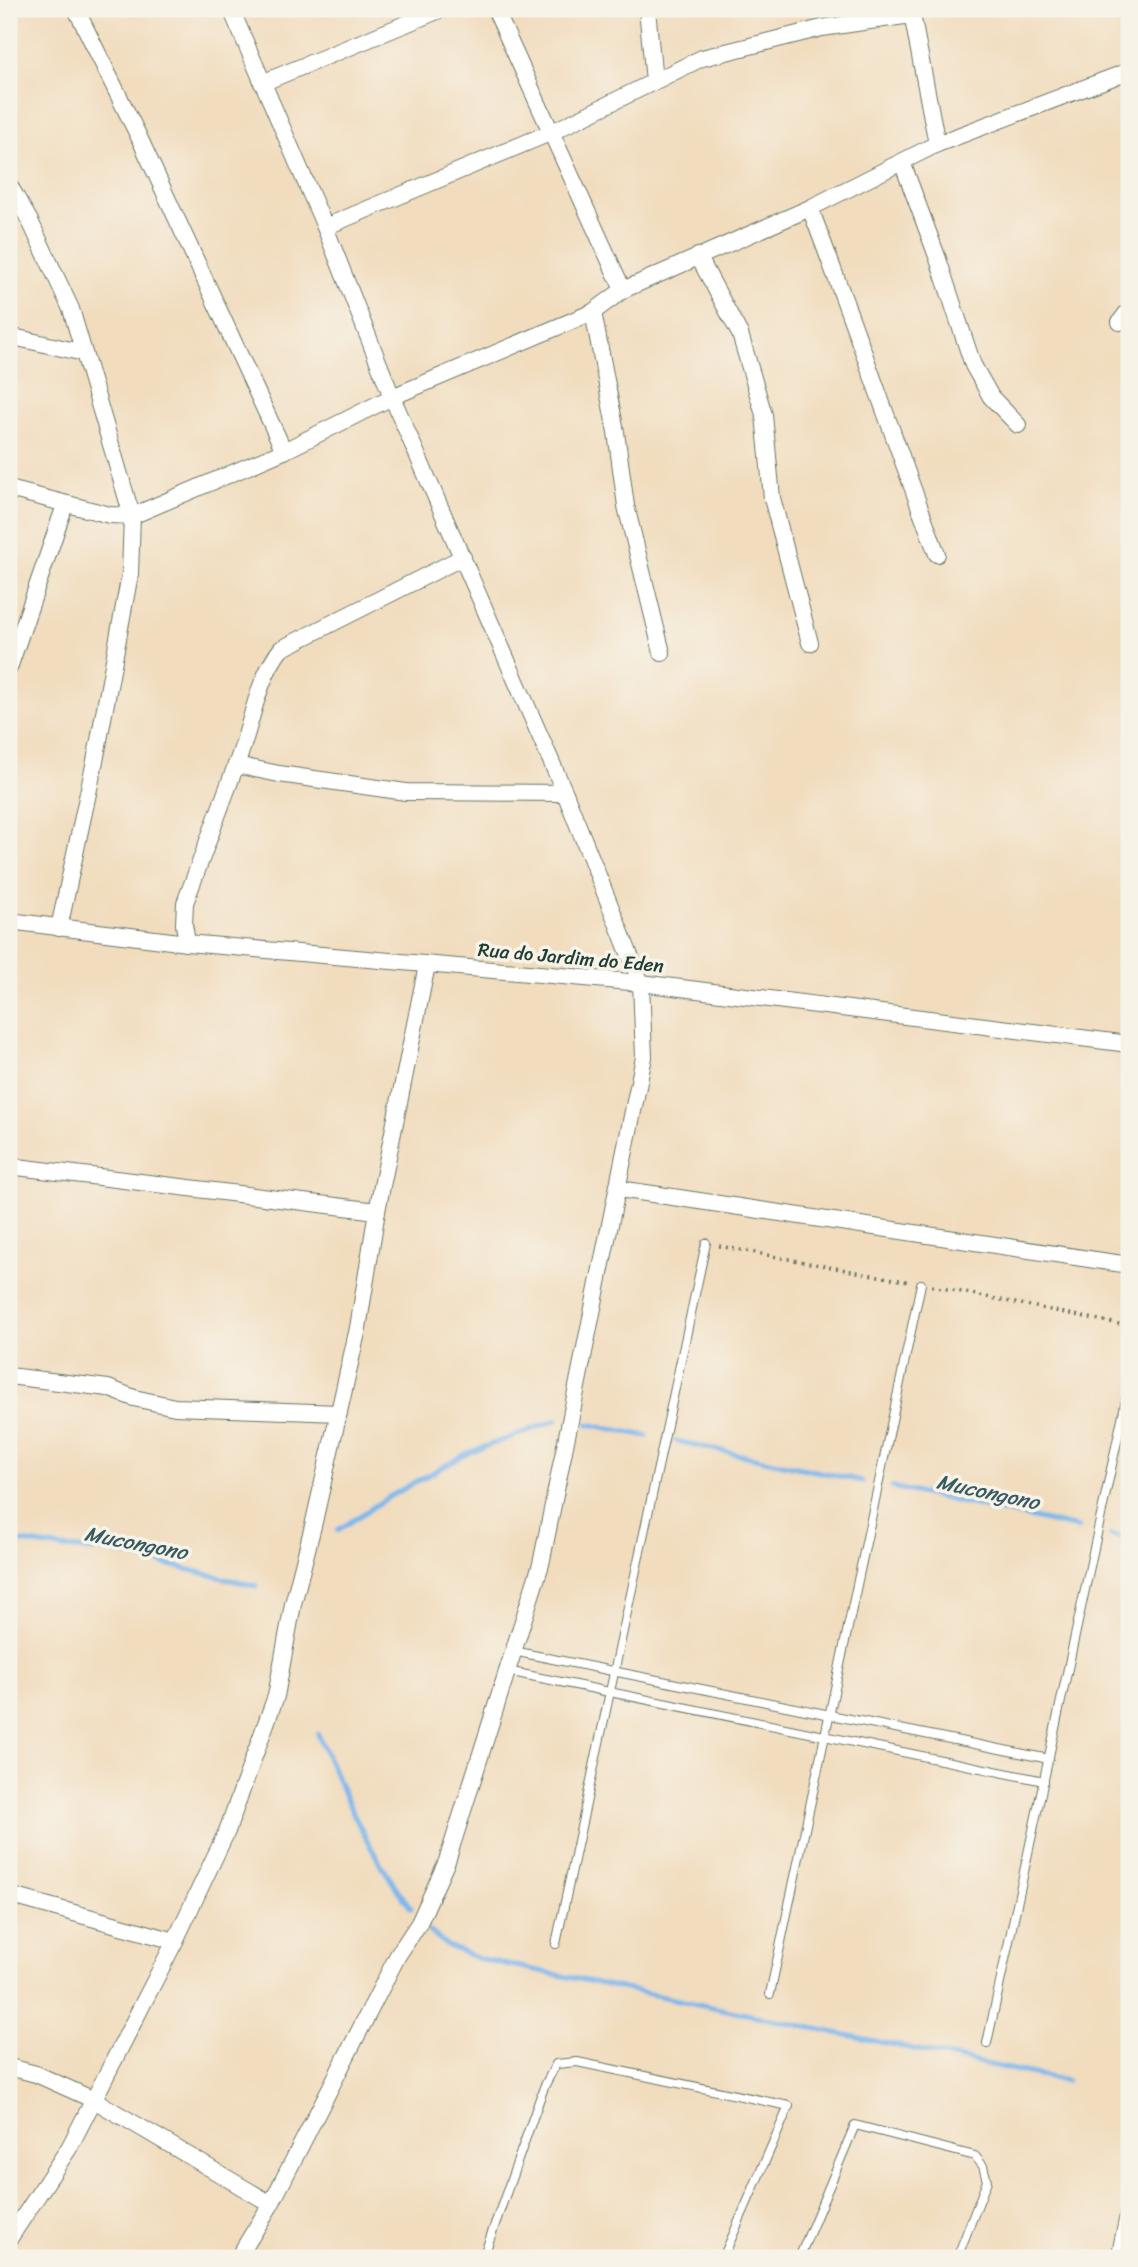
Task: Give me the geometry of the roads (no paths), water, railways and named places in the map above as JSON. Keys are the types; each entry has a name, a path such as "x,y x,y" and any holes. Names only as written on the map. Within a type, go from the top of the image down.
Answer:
{"street":[{"path":"76,9 138,135 284,452"},
{"path":"231,9 325,227 392,397 565,793 641,984 644,1058 541,1564 459,1825 419,1923 398,1955 271,2204 239,2258"},
{"path":"262,83 442,9"},
{"path":"495,9 623,290"},
{"path":"648,9 654,82"},
{"path":"325,227 552,132 702,58 822,28 911,12 937,144"},
{"path":"9,489 110,515 132,516 284,452 392,397 593,312 623,290 810,208 937,144 1129,71"},
{"path":"902,162 973,365 991,397 1018,425"},
{"path":"9,185 30,221 71,309 132,516 130,574 96,756 59,928"},
{"path":"810,208 937,554"},
{"path":"698,256 740,334 764,415 772,498 810,643"},
{"path":"593,312 616,432 626,506 662,653"},
{"path":"9,336 84,354"},
{"path":"9,668 65,505"},
{"path":"187,943 185,903 270,664 281,649 463,557"},
{"path":"236,765 279,774 406,792 565,793"},
{"name":"Rua do Jardim do Eden","path":"9,921 187,943 641,984 1129,1044"},
{"path":"9,2239 69,2147 175,1941 227,1831 276,1696 293,1604 358,1328 377,1211 427,965"},
{"path":"9,1166 377,1211"},
{"path":"619,1189 1129,1265"},
{"path":"9,1376 108,1388 134,1398 175,1407 339,1413"},
{"path":"9,1895 175,1941"},
{"path":"9,2067 36,2074 94,2100 271,2204"},
{"path":"1119,2258 1129,2211"}],"lane":[{"path":"556,1944 706,1243"},
{"path":"770,1994 921,1284"},
{"path":"987,2043 1129,1386"},
{"path":"513,1651 1049,1759"},
{"path":"507,1671 1044,1781"},
{"path":"483,2258 544,2087 556,2064 577,2062 789,2106 747,2209 723,2258"},
{"path":"799,2258 855,2125 975,2155 983,2166 987,2181 957,2258"}],"waterway":[{"name":"Mucongono","path":"338,1530 387,1498 468,1453 557,1420"},
{"name":"Mucongono","path":"588,1424 647,1436"},
{"name":"Mucongono","path":"676,1441 862,1481"},
{"name":"Mucongono","path":"892,1487 1078,1528"},
{"name":"Mucongono","path":"1111,1535 1129,1539"},
{"name":"Mucongono","path":"9,1540 62,1548 112,1551 256,1586"},
{"path":"318,1734 358,1824 411,1908"},
{"path":"429,1931 448,1946 477,1958 1067,2081"}]}
